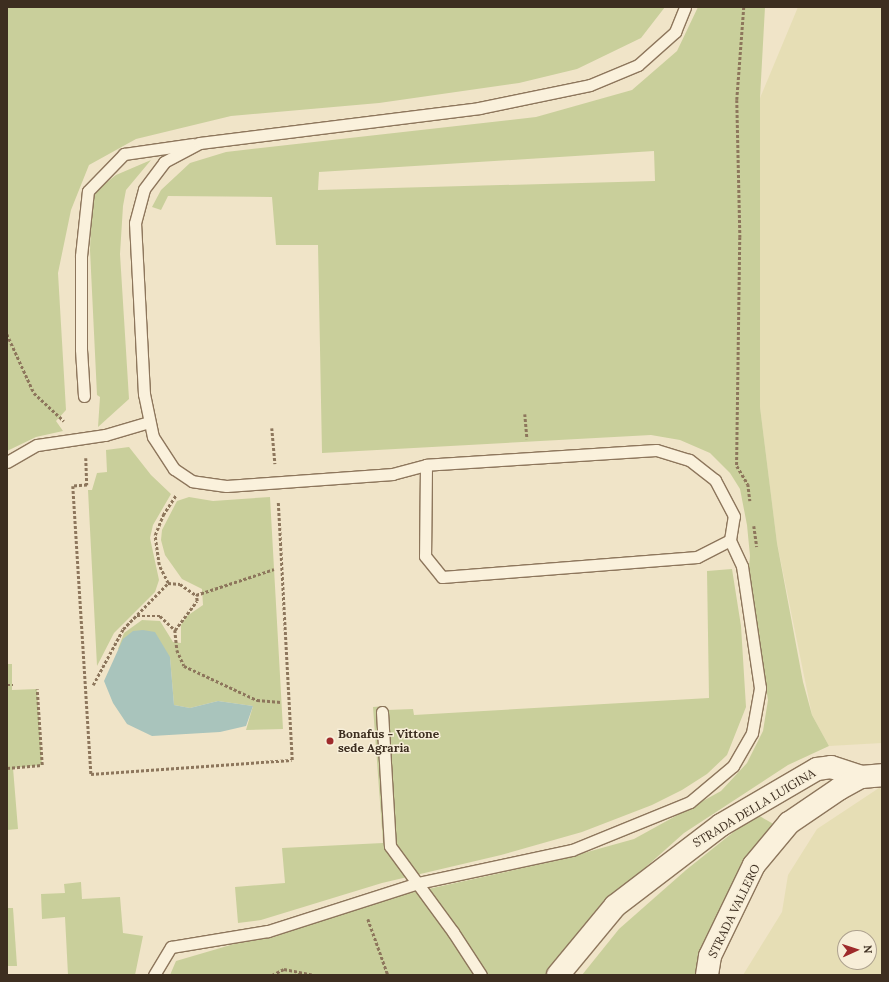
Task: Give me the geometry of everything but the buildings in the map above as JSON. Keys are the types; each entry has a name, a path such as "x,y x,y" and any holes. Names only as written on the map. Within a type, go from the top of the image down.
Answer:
{"street":[{"name":"STRADA DELLA LUIGINA","path":"558,975 615,906 721,825 817,769 831,767 872,776"},
{"name":"STRADA VALLERO","path":"707,975 710,956 754,866 789,822 839,789 872,776"}],"lane":[{"path":"84,396 81,349 81,256 88,191 124,154 199,143 478,108 590,85 638,65 675,32 685,7"},
{"path":"154,975 172,948 268,931 360,900 418,883 572,850 690,802 733,766 752,733 760,688 743,571 730,540 734,516 715,480 689,460 656,450 426,465 392,474 226,486 192,481 174,469 153,437 144,394 135,223 144,189 164,162 199,143"},
{"path":"7,462 37,445 105,435 150,422"},
{"path":"426,465 425,556 442,577 697,556 730,540"},
{"path":"382,712 390,846 418,883 481,975"}],"path":[{"path":"744,7 737,100 740,236 737,466 748,484 751,507"},
{"path":"7,334 34,393 81,438 85,446 88,484 73,486 91,774 292,760 278,515"},
{"path":"525,414 528,458"},
{"path":"272,428 277,483"},
{"path":"168,583 159,566 155,535 163,515 179,492"},
{"path":"743,571 759,560 753,522"},
{"path":"196,595 274,569"},
{"path":"168,583 180,584 196,595 198,601 175,630"},
{"path":"93,685 123,629 168,583"},
{"path":"136,616 160,616 175,630 177,650 184,666 257,700 281,702"},
{"path":"7,685 12,685"},
{"path":"7,768 42,765 37,689"},
{"path":"360,900 388,975"},
{"path":"272,975 284,969 315,975"}],"shaded area":[{"path":"798,7 882,7 882,743 829,746 812,715 777,543 760,407 760,98"},
{"path":"882,786 882,975 743,975 782,912 788,875 817,829"}],"green space":[{"path":"7,7 665,7 641,38 577,69 519,83 379,103 231,116 136,139 89,165 71,210 58,273 66,410 56,421 63,431 36,437 7,451"},
{"path":"698,7 765,7 760,98 760,407 777,543 803,682 812,715 829,746 788,765 684,833 601,907 547,975 170,975 176,961 234,944 274,937 369,902 555,861 634,839 721,791 747,763 763,731 768,700 748,576 750,556 747,525 740,489 730,473 710,453 680,440 651,435 322,453 318,245 276,245 272,197 168,196 161,210 152,207 161,190 190,163 226,152 536,117 632,90 677,51","holes":["654,151 655,181 318,190 319,172"]},
{"path":"151,160 126,190 123,206 120,254 129,399 98,427 100,397 97,395 90,250 92,194 116,175"},
{"path":"129,447 151,475 171,494 153,525 150,538 159,580 155,592 114,633 97,666 88,490 92,490 97,473 107,472 106,450"},
{"path":"189,497 213,501 270,497 283,729 246,730 253,706 218,701 190,708 174,705 170,657 118,649 124,633 142,620 160,621 173,642 181,643 181,625 187,616 203,605 202,589 182,579 165,555 161,540 162,530 177,501"},
{"path":"732,569 741,626 746,707 727,755 707,774 682,790 652,805 582,832 501,855 382,883 261,920 238,923 235,887 285,883 282,848 383,843 373,707 386,706 387,710 413,709 414,715 709,698 707,571"},
{"path":"7,664 12,664 12,690 37,689 42,765 13,768 18,829 7,830"},
{"path":"756,814 777,826 699,975 582,975 619,929 686,870"},
{"path":"81,882 82,899 120,897 123,933 143,936 135,975 68,975 65,917 42,919 41,894 65,893 64,884"},
{"path":"7,908 13,908 17,966 7,966"}],"water":[{"path":"143,630 155,632 170,657 174,705 190,708 218,701 253,706 246,726 220,732 152,736 127,724 113,703 104,681 123,639 133,631"}],"place":[{"name":"Bonafus - Vittone sede Agraria","path":"330,741"}]}
